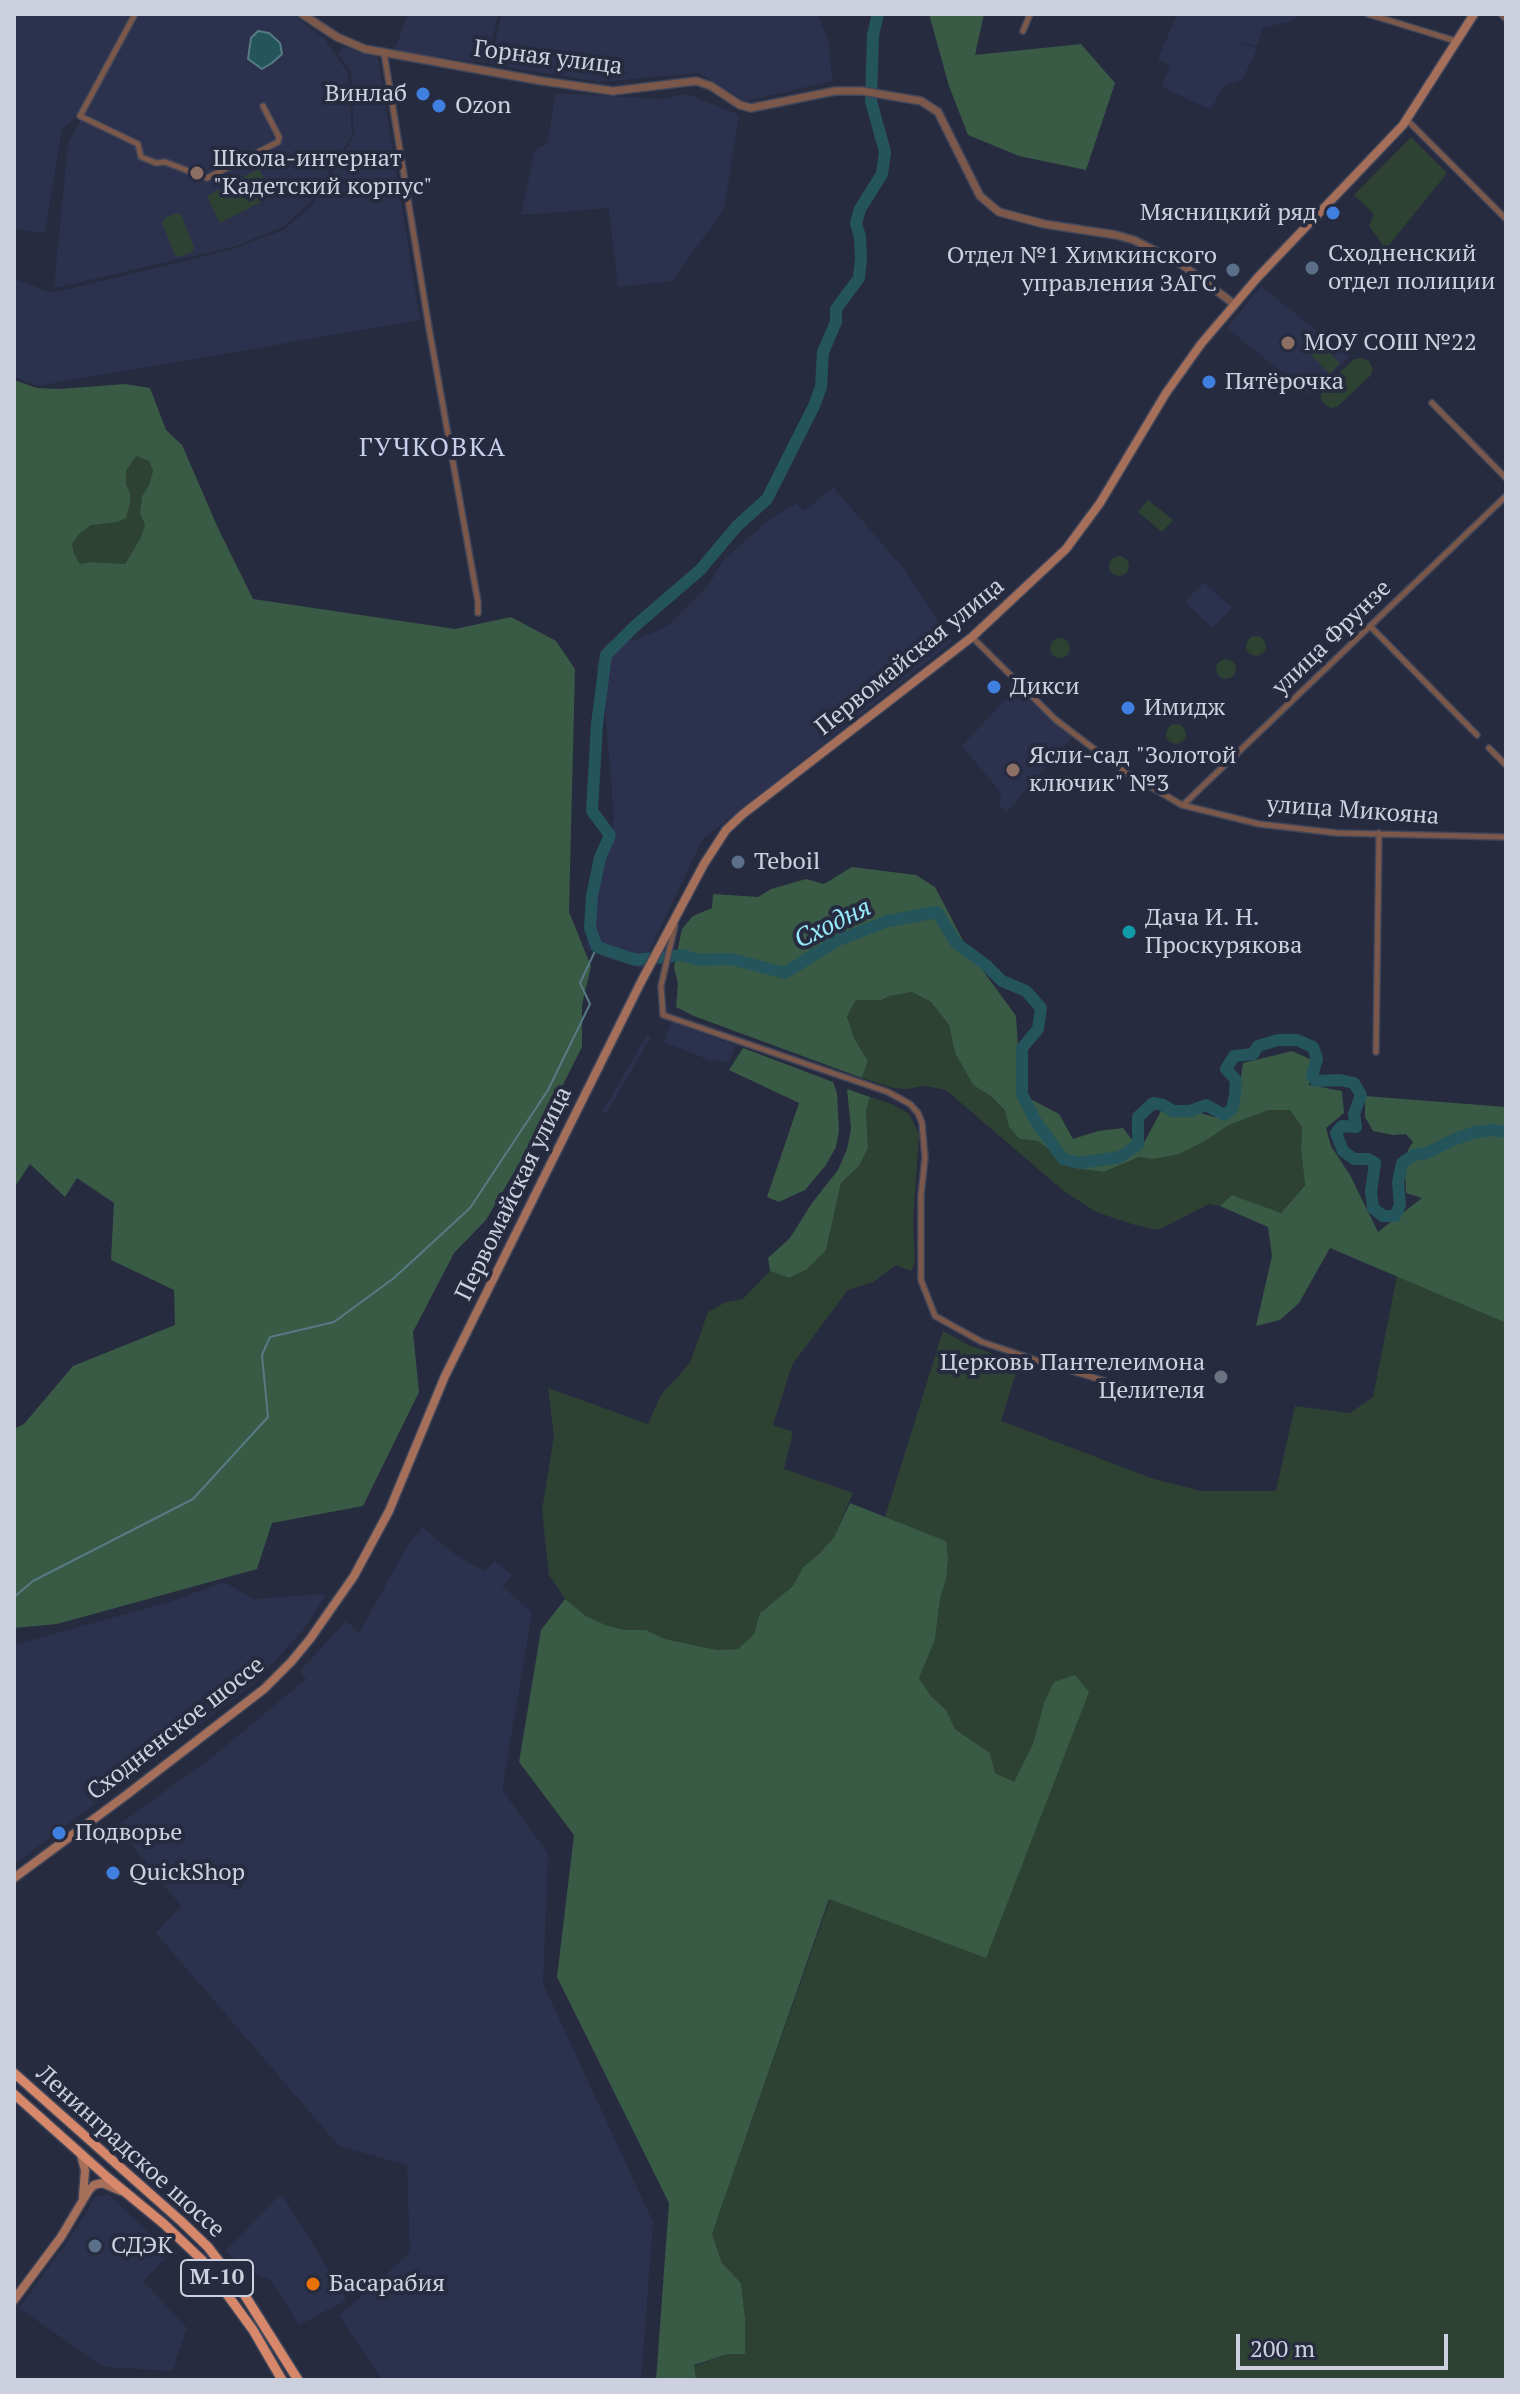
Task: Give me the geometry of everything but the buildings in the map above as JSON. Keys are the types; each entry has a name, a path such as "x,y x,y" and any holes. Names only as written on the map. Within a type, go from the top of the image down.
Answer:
{"highway":[{"name":"Ленинградское шоссе","path":"14,2073 208,2247 244,2294 298,2380"},
{"name":"Ленинградское шоссе","path":"14,2094 202,2260 253,2330 282,2380"}],"main road":[{"name":"Первомайская улица","path":"445,1376 641,982 667,943 677,915 715,844 734,822 972,637 1066,549 1088,522 1176,377 1234,304 1407,120 1474,14"},
{"name":"Сходненское шоссе","path":"14,1878 230,1717 291,1662 363,1562 389,1511 445,1376"},
{"path":"81,2154 85,2170 83,2198"},
{"path":"14,2300 61,2237 94,2185 102,2183 128,2195"}],"street":[{"path":"135,14 80,116 138,144 141,157 156,163 165,162 207,178 278,142 279,137 263,106"},
{"name":"Горная улица","path":"302,14 337,37 365,49 613,91 696,81 751,108 835,91 862,91 921,101 938,112 980,196 999,212 1044,224 1134,240 1181,264 1234,304"},
{"path":"1023,31 1030,14"},
{"path":"1368,14 1457,41"},
{"path":"1501,14 1506,19"},
{"path":"384,53 478,613"},
{"path":"1407,120 1506,219"},
{"path":"1432,403 1506,478"},
{"name":"улица Фрунзе","path":"1182,805 1506,496"},
{"path":"1370,626 1477,735"},
{"name":"улица Микояна","path":"972,637 1056,720 1122,770 1182,805 1259,824 1337,833 1506,837"},
{"path":"1489,748 1506,765"},
{"path":"1376,1052 1379,833"},
{"path":"667,943 661,986 663,1015 888,1092 910,1104 918,1113 922,1123 925,1158 921,1195 921,1280 935,1316 982,1342 1042,1362 1145,1393 1157,1388"}],"shaded area":[{"path":"14,14 130,14 76,116 62,129 45,233 14,229"},
{"name":"Школа-интернат \"Кадетский корпус\"","path":"140,14 291,14 324,38 348,73 352,135 310,203 283,227 233,247 54,288 68,143"},
{"path":"408,14 498,14 486,63 394,51"},
{"path":"502,14 818,14 829,43 832,81 746,101 699,73 599,82 490,64"},
{"path":"929,14 984,14 975,55 1081,44 1115,83 1086,170 1019,156 968,135 949,86"},
{"path":"1180,14 1297,14 1295,20 1263,28 1257,46 1237,42 1257,48 1242,80 1223,86 1211,110 1162,87 1170,65 1158,59"},
{"path":"258,31 269,33 280,43 282,54 262,69 248,59 251,38"},
{"path":"343,47 378,58 420,320 37,386 14,376 14,279 52,293 234,249 285,229 313,204 354,136 351,72 338,54"},
{"path":"556,93 662,99 687,94 739,115 724,209 672,281 618,287 609,208 521,215 535,149 547,144"},
{"path":"1411,137 1447,173 1386,249 1369,226 1374,214 1354,195"},
{"path":"259,169 273,196 220,223 207,196"},
{"path":"177,213 182,216 194,248 180,257 175,255 162,223 165,218"},
{"name":"МОУ СОШ №22","path":"1261,286 1349,357 1310,395 1227,328"},
{"path":"1319,342 1340,363 1330,374 1309,353"},
{"path":"1354,359 1369,361 1373,369 1370,376 1337,407 1324,404 1321,391"},
{"path":"14,380 37,388 59,389 125,384 150,388 166,430 182,445 253,599 455,629 511,617 556,641 575,669 569,912 591,966 582,1005 582,1047 546,1118 486,1220 454,1253 413,1332 419,1392 363,1506 272,1523 257,1569 57,1624 14,1628 14,1429 24,1424 73,1366 175,1325 174,1290 111,1260 114,1203 77,1178 65,1197 30,1164 14,1188","holes":["136,456 149,461 153,471 142,496 140,513 145,525 125,564 80,564 72,544 91,525 126,518 130,503 126,471"]},
{"path":"136,456 149,461 153,471 142,496 140,512 145,525 140,539 125,564 80,564 72,544 79,534 130,493 126,471"},
{"path":"833,487 905,570 952,642 703,839 641,968 606,958 585,947 614,818 605,706 596,666 606,642 636,640 668,626 708,586 724,560 770,519 796,504 805,511"},
{"path":"1148,500 1173,520 1162,532 1138,512"},
{"path":"1119,556 1126,559 1129,566 1126,573 1119,576 1112,573 1109,566 1112,559"},
{"path":"1204,582 1232,608 1213,628 1185,602"},
{"path":"1256,636 1263,639 1266,646 1263,653 1256,656 1249,653 1246,646 1249,639"},
{"path":"1060,638 1067,641 1070,648 1067,655 1060,658 1053,655 1050,648 1053,641"},
{"path":"1226,659 1233,662 1236,669 1233,676 1226,679 1219,676 1216,669 1219,662"},
{"name":"Ясли-сад \"Золотой ключик\" №3","path":"1016,688 1072,737 1007,812 999,805 1001,793 962,746"},
{"path":"1176,724 1183,727 1186,734 1183,741 1176,744 1169,741 1166,734 1169,727"},
{"path":"852,867 916,875 935,887 968,950 1016,1016 1021,1094 1059,1114 1073,1139 1098,1131 1123,1128 1140,1150 1161,1111 1177,1116 1197,1112 1214,1117 1228,1114 1236,1110 1243,1063 1292,1051 1312,1060 1309,1085 1342,1091 1344,1113 1326,1128 1331,1146 1350,1175 1378,1232 1422,1198 1406,1193 1408,1150 1413,1142 1406,1134 1373,1131 1365,1117 1365,1096 1506,1107 1506,1323 1330,1248 1299,1303 1280,1320 1256,1326 1272,1256 1268,1227 1220,1206 1232,1195 1281,1213 1305,1185 1302,1127 1290,1110 1269,1110 1229,1125 1179,1154 1153,1159 1139,1157 1104,1172 1073,1168 1038,1141 1020,1139 1009,1127 1005,1111 992,1097 973,1085 955,1053 949,1025 931,1002 912,992 881,1000 856,1000 847,1016 854,1038 868,1061 862,1078 676,1007 678,984 674,967 682,929 693,916 712,908 713,894 758,897 771,889 806,879 824,884"},
{"path":"912,992 931,1002 949,1025 955,1053 973,1085 992,1097 1005,1112 1009,1127 1021,1139 1038,1141 1073,1168 1104,1172 1139,1157 1153,1159 1205,1141 1229,1125 1269,1110 1290,1110 1302,1127 1305,1184 1281,1213 1232,1195 1220,1206 1209,1204 1158,1230 1096,1212 1064,1191 946,1090 925,1086 893,1088 862,1078 868,1061 854,1038 847,1015 856,1000 881,1000"},
{"path":"671,1022 736,1045 729,1062 709,1060 664,1042"},
{"path":"647,1035 651,1037 606,1114 602,1112"},
{"path":"743,1048 833,1082 837,1093 839,1131 836,1147 826,1165 805,1190 779,1202 767,1197 799,1103 729,1070"},
{"path":"847,1089 870,1097 866,1111 868,1148 859,1166 841,1183 826,1250 807,1269 789,1278 770,1271 768,1258 790,1238 838,1170 851,1129"},
{"path":"870,1097 909,1114 919,1134 913,1221 915,1262 911,1271 896,1265 873,1282 848,1290 792,1365 773,1425 793,1432 784,1469 853,1493 834,1537 803,1567 793,1586 760,1613 754,1634 738,1649 717,1650 665,1639 646,1630 625,1630 604,1625 586,1616 565,1599 549,1575 542,1510 554,1436 548,1388 648,1424 661,1395 690,1363 708,1312 726,1302 743,1299 770,1271 789,1278 826,1250 841,1183 859,1166 868,1148 866,1111"},
{"path":"1397,1276 1506,1323 1506,2380 696,2380 694,2366 728,2354 744,2354 745,2318 741,2283 722,2263 712,2234 830,1899 986,1957 1044,1703 1033,1744 1014,1783 995,1773 990,1753 955,1729 946,1710 931,1696 919,1678 935,1640 946,1579 946,1541 885,1517 943,1331 968,1345 1019,1363 1001,1421 1154,1479 1201,1491 1276,1491 1295,1406 1350,1413 1373,1397"},
{"path":"850,1503 946,1541 946,1579 935,1640 919,1678 931,1696 946,1710 955,1729 990,1753 995,1773 1014,1782 1033,1744 1044,1703 1054,1682 1075,1675 1089,1692 986,1958 829,1899 712,2234 722,2263 741,2283 745,2354 728,2354 694,2365 696,2380 656,2380 669,2203 557,1977 574,1835 519,1762 541,1630 565,1599 586,1616 605,1625 625,1630 646,1630 665,1639 717,1650 738,1649 754,1634 760,1613 793,1586 803,1567 834,1537"},
{"path":"423,1527 446,1548 485,1571 495,1561 512,1575 502,1586 532,1612 502,1790 548,1853 543,1984 653,2222 641,2380 382,2380 339,2316 410,2253 407,2165 339,2146 156,1933 181,1906 117,1826 215,1755 306,1679 300,1671 346,1621 359,1633 409,1543"},
{"path":"224,1582 253,1599 326,1594 305,1628 254,1684 14,1865 14,1645 169,1602"},
{"path":"109,2194 156,2240 161,2236 174,2250 143,2281 187,2328 172,2371 101,2365 19,2308 77,2228 95,2197"},
{"path":"283,2196 347,2300 299,2325 271,2280 257,2275 225,2251 278,2197"}],"waterway":[{"name":"Сходня","path":"878,14 873,35 871,101 885,152 882,174 860,209 856,223 860,237 859,278 836,309 836,322 823,352 821,387 814,406 767,499 737,526 700,570 606,655 597,724 592,811 610,835 600,858 592,896 590,928 597,947 636,960 682,955 699,960 731,959 785,973 836,941 888,921 937,912 956,943 1002,981 1026,991 1041,1008 1038,1029 1022,1048 1022,1094 1035,1120 1063,1159 1080,1163 1120,1157 1138,1144 1138,1117 1153,1103 1173,1111 1190,1111 1206,1105 1224,1115 1232,1109 1235,1095 1236,1080 1226,1069 1234,1056 1253,1054 1258,1046 1278,1040 1297,1040 1313,1047 1317,1059 1312,1076 1316,1081 1354,1083 1361,1095 1354,1114 1356,1127 1342,1126 1336,1133 1343,1151 1354,1159 1368,1159 1375,1163 1371,1192 1373,1208 1383,1216 1395,1216 1400,1205 1398,1182 1402,1163 1414,1155 1427,1153 1476,1132 1506,1132"},
{"path":"14,1597 33,1581 193,1499 268,1417 262,1355 270,1337 334,1322 394,1278 470,1208 548,1090 590,1004 580,983 597,947"}],"place":[{"name":"Винлаб","path":"423,94"},
{"name":"Ozon","path":"439,106"},
{"name":"Школа-интернат \"Кадетский корпус\"","path":"197,173"},
{"name":"Мясницкий ряд","path":"1333,213"},
{"name":"Сходненский отдел полиции","path":"1312,268"},
{"name":"Отдел №1 Химкинского управления ЗАГС","path":"1233,270"},
{"name":"МОУ СОШ №22","path":"1288,343"},
{"name":"Пятёрочка","path":"1209,382"},
{"name":"Дикси","path":"994,687"},
{"name":"Имидж","path":"1128,708"},
{"name":"Ясли-сад \"Золотой ключик\" №3","path":"1013,770"},
{"name":"Teboil","path":"738,862"},
{"name":"Дача И. Н. Проскурякова","path":"1129,932"},
{"name":"Церковь Пантелеимона Целителя","path":"1221,1377"},
{"name":"Подворье","path":"59,1833"},
{"name":"QuickShop","path":"113,1873"},
{"name":"СДЭК","path":"95,2246"},
{"name":"Басарабия","path":"313,2284"}],"district":[{"name":"ГУЧКОВКА","path":"433,449"}]}
